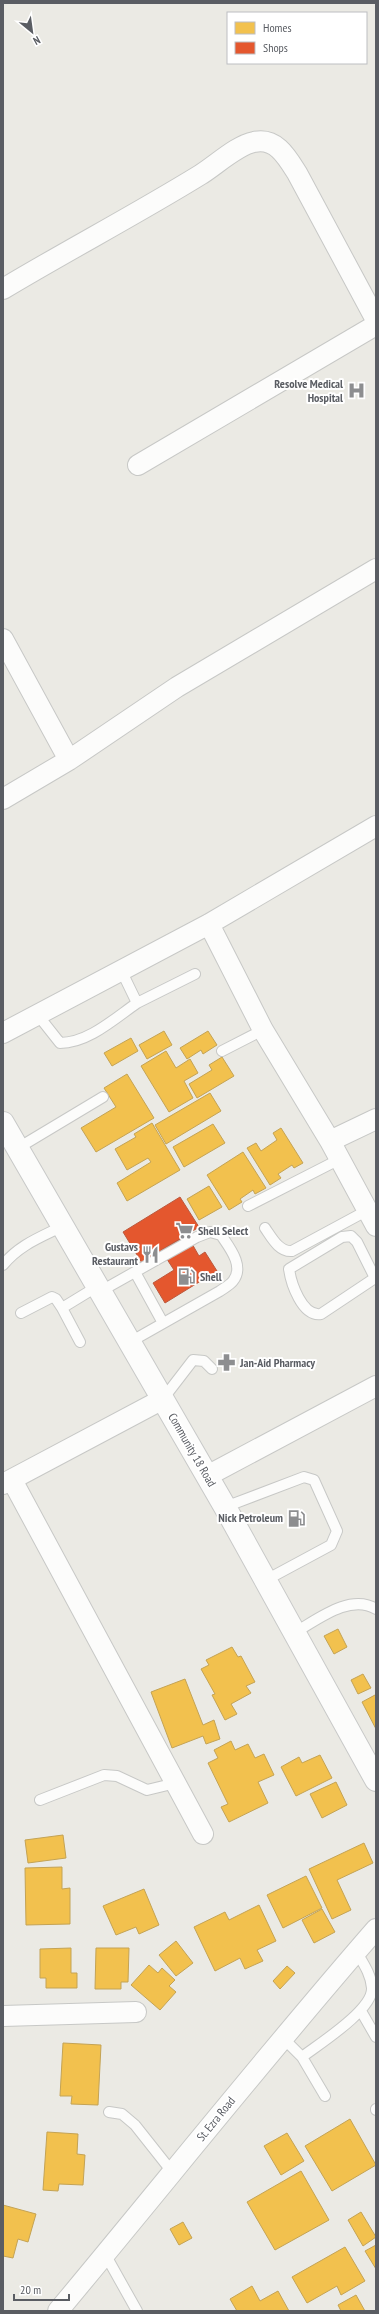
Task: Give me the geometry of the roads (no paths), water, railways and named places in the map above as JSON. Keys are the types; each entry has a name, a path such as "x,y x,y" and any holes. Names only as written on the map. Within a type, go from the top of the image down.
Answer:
{"main road":[{"name":"Community 18 Road","path":"3,1122 225,1507 376,1780"}],"street":[{"path":"3,289 200,175 241,148 254,142 271,142 285,153 297,173 376,320"},
{"path":"138,465 376,325"},
{"path":"3,799 69,760 178,687 376,569"},
{"path":"3,639 69,760"},
{"path":"3,1033 209,924 376,826"},
{"path":"209,924 263,1030 330,1141 372,1218"},
{"path":"330,1141 376,1119"},
{"path":"207,1476 376,1386"},
{"path":"163,1399 8,1482 203,1834"},
{"name":"St. Ezra Road","path":"58,2311 173,2174 282,2037 376,1929"},
{"path":"3,2016 136,2012"}],"lane":[{"path":"121,970 137,1004"},
{"path":"37,1014 60,1043 70,1043 81,1040 137,1004 195,974"},
{"path":"222,1051 263,1030"},
{"path":"18,1148 103,1097"},
{"path":"248,1206 340,1159"},
{"path":"265,1228 279,1247 286,1252 292,1251 372,1218"},
{"path":"3,1265 12,1254 26,1244 63,1226"},
{"path":"62,1308 210,1232 221,1235 234,1253 237,1267 233,1281 220,1291 130,1342"},
{"path":"351,1236 357,1242 376,1277 321,1314 315,1315 308,1311 301,1301 290,1276 290,1269 342,1237 351,1236"},
{"path":"134,1272 163,1323"},
{"path":"21,1313 52,1297 56,1299 62,1308 80,1342"},
{"path":"163,1399 193,1360 204,1361 212,1369"},
{"path":"225,1507 304,1477 314,1480 337,1531 331,1545 266,1580"},
{"path":"294,1633 346,1605 368,1604 376,1609"},
{"path":"40,1800 104,1774 116,1776 147,1790 176,1783"},
{"path":"302,2057 361,2011 368,2001 372,1990 369,1974 356,1951"},
{"path":"361,2011 376,2037"},
{"path":"282,2037 302,2057 325,2096"},
{"path":"109,2112 122,2114 135,2125 173,2174"},
{"path":"105,2254 137,2311"}],"place":[{"name":"Resolve Medical Hospital","path":"356,391"},
{"name":"Shell Select","path":"185,1231"},
{"name":"Gustavs Restaurant","path":"151,1254"},
{"name":"Shell","path":"187,1277"},
{"name":"Jan-Aid Pharmacy","path":"227,1363"},
{"name":"Nick Petroleum","path":"296,1518"}]}
